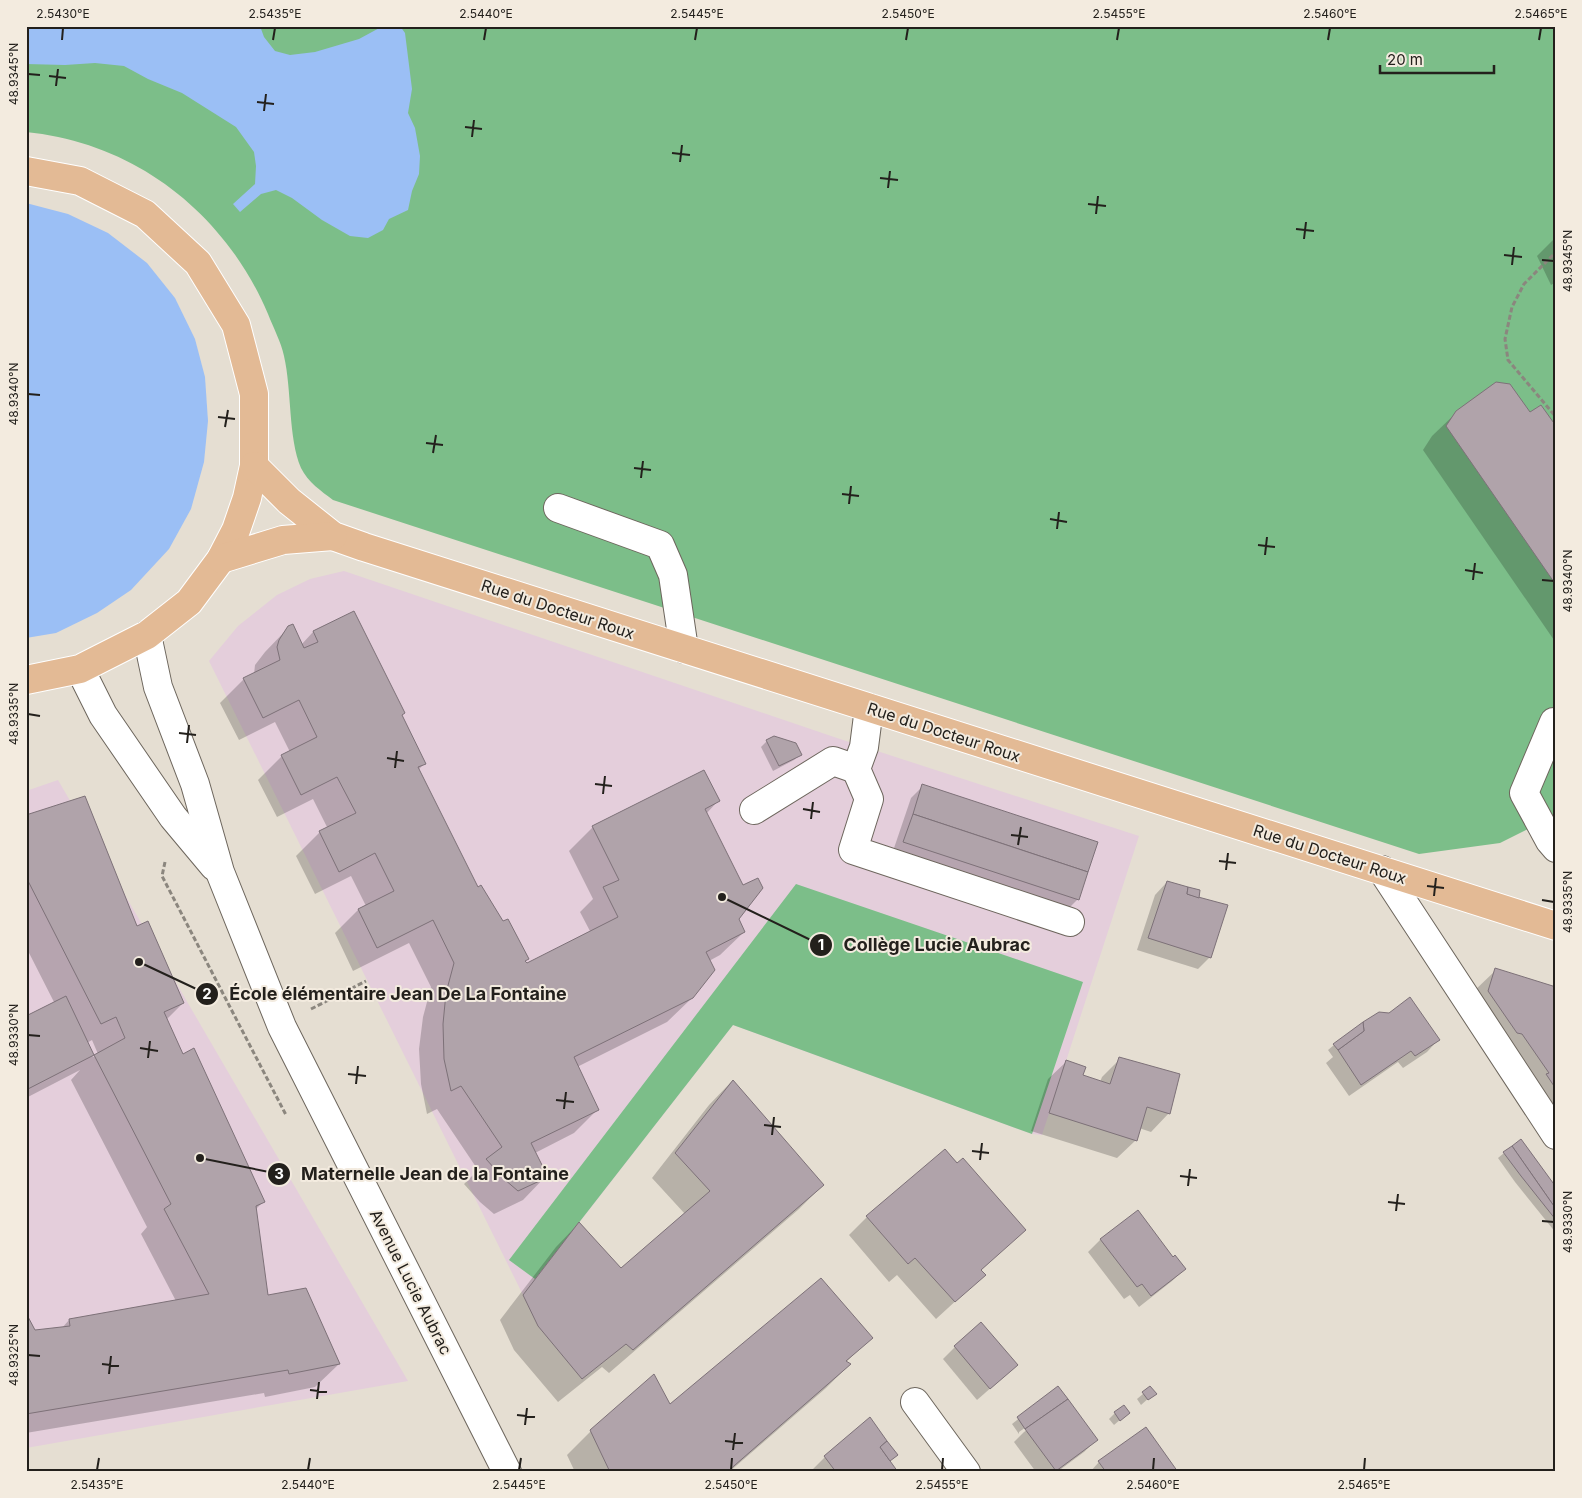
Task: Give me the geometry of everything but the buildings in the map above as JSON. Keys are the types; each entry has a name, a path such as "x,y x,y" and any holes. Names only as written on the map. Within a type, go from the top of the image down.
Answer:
{"main road":[{"path":"26,171 80,181 145,214 198,263 236,325 254,394 254,466 247,498 236,530 221,559 189,602 147,635 80,670 26,680"},
{"name":"Rue du Docteur Roux","path":"254,466 289,501 333,536 1556,926"},
{"name":"Rue du Docteur Roux","path":"221,559 283,540 333,536"}],"street":[{"path":"558,508 660,545 673,575 684,649"},
{"name":"Avenue Lucie Aubrac","path":"147,635 158,687 195,784 220,872 282,1027 506,1472"},
{"name":"Avenue Lucie Aubrac","path":"80,670 103,715 172,817 220,872"},
{"path":"869,708 864,746 856,769 869,799 853,850 1070,922"},
{"path":"1556,722 1554,722 1524,793 1550,841 1556,848"},
{"path":"754,810 833,761 856,769"},
{"path":"1382,870 1556,1135"},
{"path":"914,1402 966,1472"}],"path":[{"path":"1553,255 1524,284 1512,307 1505,339 1508,360 1556,417"},
{"path":"311,1009 366,981"}],"shaded area":[{"path":"344,571 837,738 1139,836 1042,1135 1032,1134 733,1025 523,1295 209,661 238,626 277,595 310,579"},
{"path":"58,780 408,1381 26,1448 26,791"}],"green space":[{"path":"26,26 1556,26 1556,815 1500,843 1419,854 333,500 311,482 301,468 294,442 286,370 281,345 250,278 228,245 202,215 172,189 140,168 104,151 66,139 26,132"},
{"path":"796,884 1083,982 1032,1134 733,1025 535,1279 509,1260"}],"water":[{"path":"26,26 260,26 264,37 275,51 290,55 315,52 359,39 383,26 400,26 405,33 412,89 408,113 415,128 420,156 419,174 412,191 408,210 389,219 383,230 368,238 350,236 322,220 292,198 276,190 261,194 240,212 233,204 255,184 256,166 254,152 236,127 182,93 148,79 124,66 95,63 65,65 26,64"},
{"path":"26,203 68,214 108,233 147,263 175,298 195,339 205,377 208,421 204,462 191,509 169,549 131,590 97,613 56,633 26,638"}],"place":[{"name":"Collège Lucie Aubrac","path":"722,897"},
{"name":"École élémentaire Jean De La Fontaine","path":"139,962"},
{"name":"Maternelle Jean de la Fontaine","path":"200,1158"}]}
